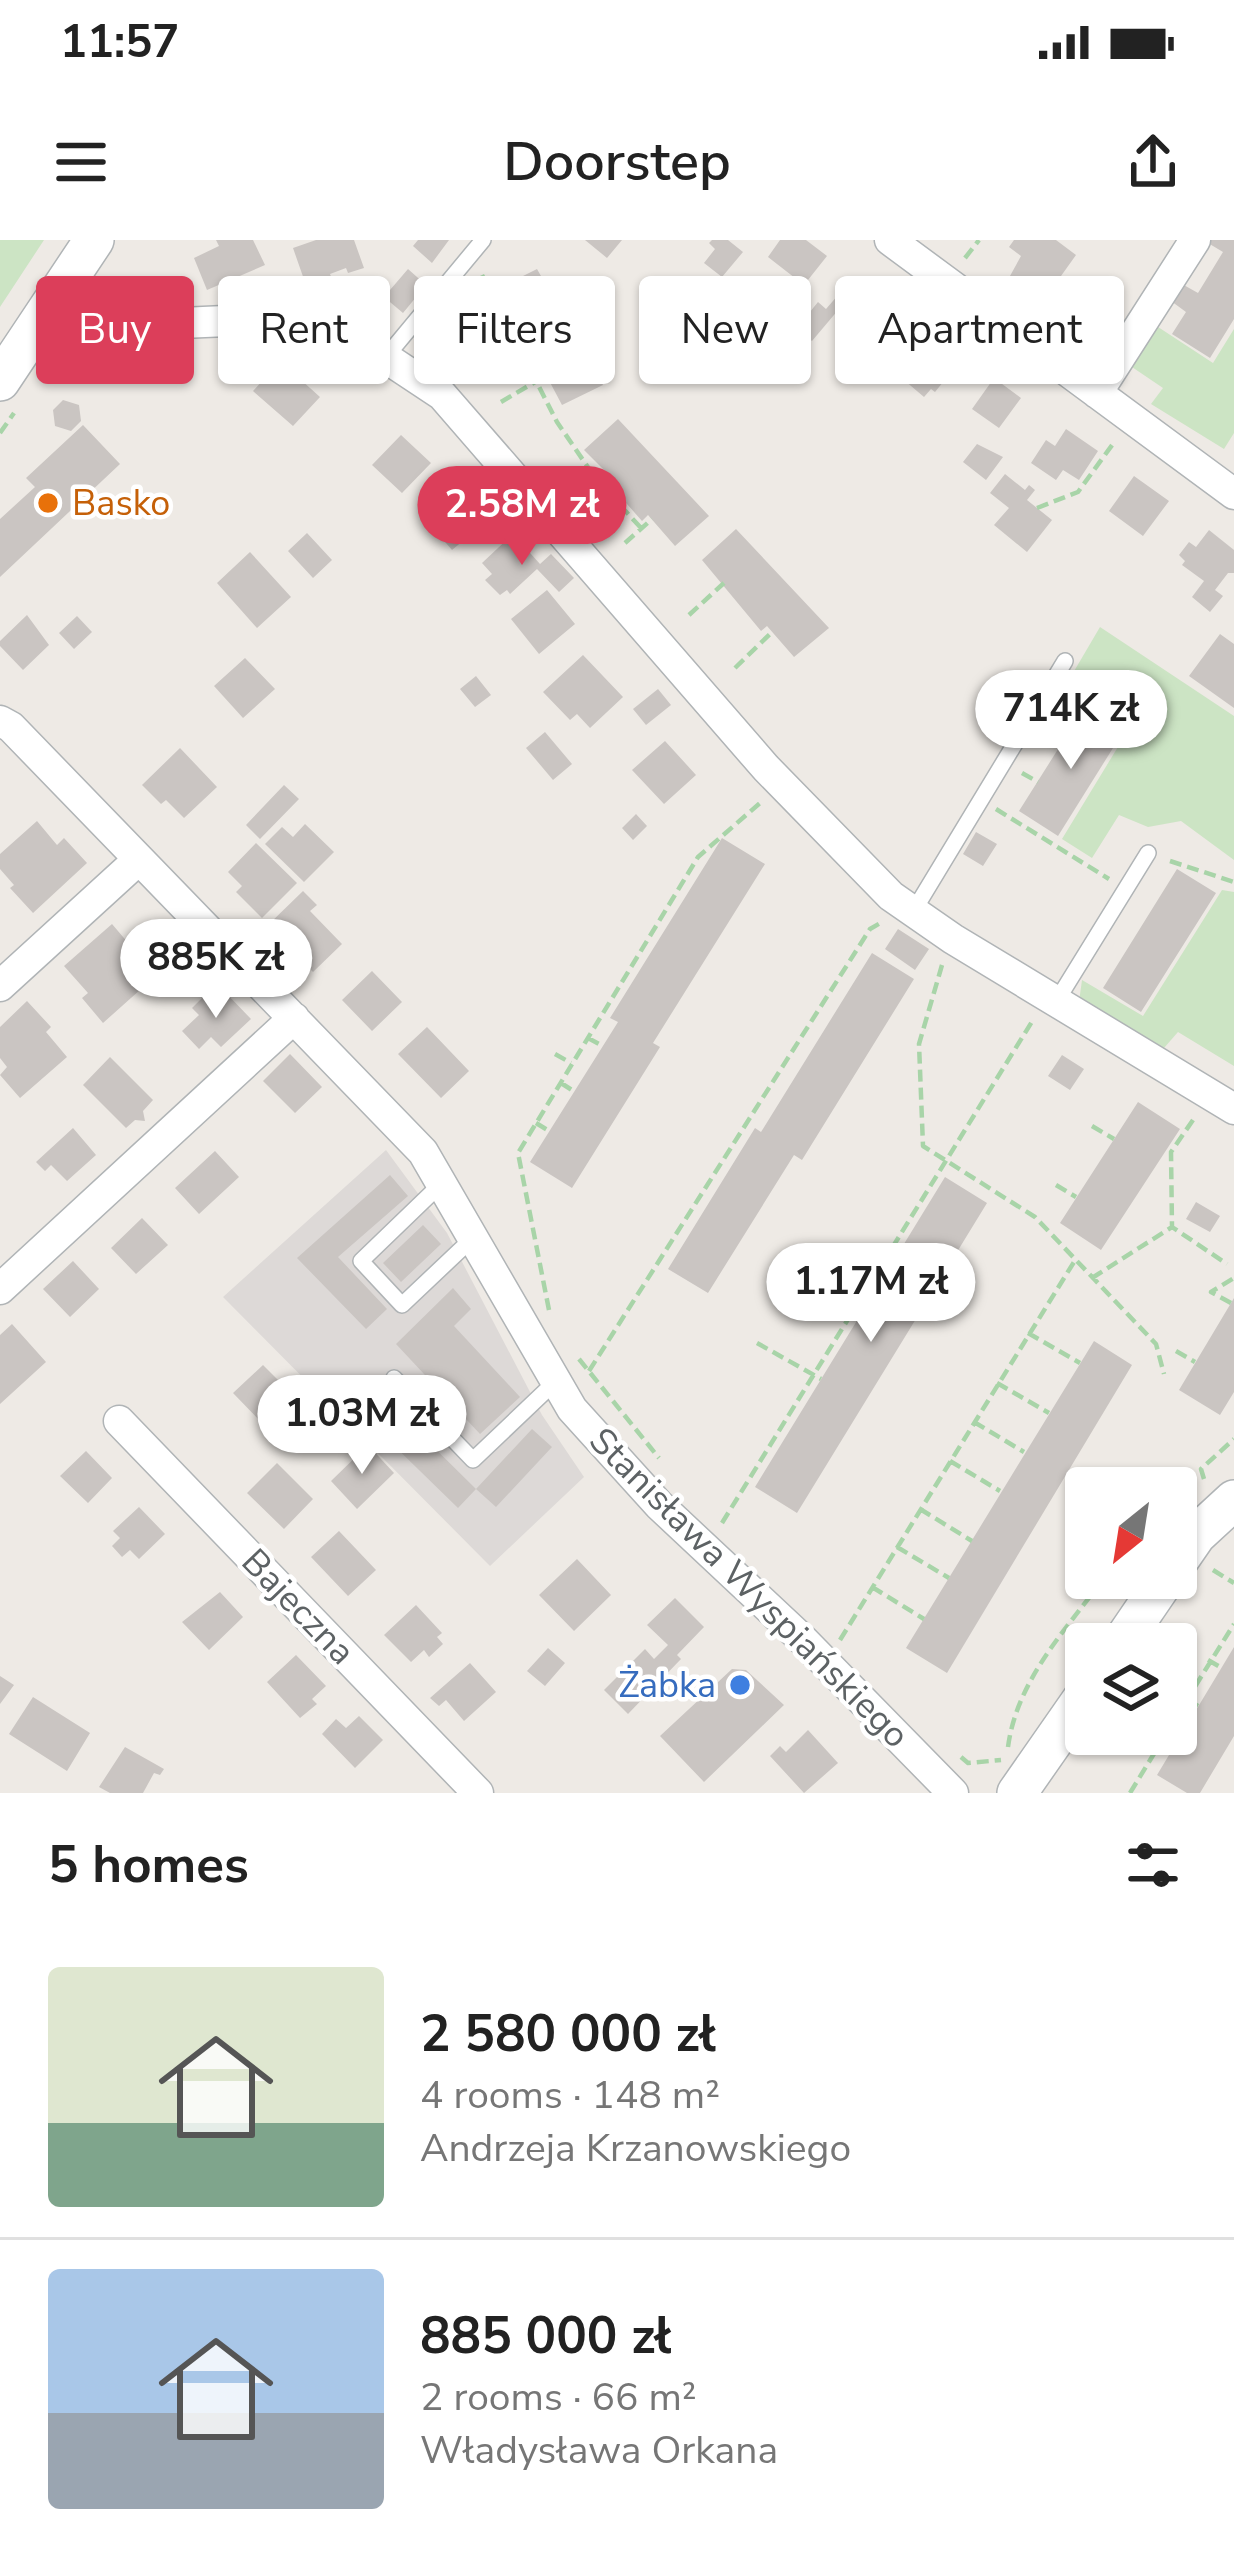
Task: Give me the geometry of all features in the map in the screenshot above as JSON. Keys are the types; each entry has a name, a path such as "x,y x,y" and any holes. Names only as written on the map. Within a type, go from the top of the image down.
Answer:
{"street":[{"path":"0,381 94,240"},
{"path":"890,240 1234,494"},
{"path":"1097,393 1195,240"},
{"path":"34,330 51,340 89,348 182,323 218,321"},
{"path":"390,361 442,395 783,784 891,896 1048,1006 1234,1109"},
{"name":"Stanisława Wyspiańskiego","path":"0,721 423,1152 555,1382 599,1441 953,1793"},
{"path":"0,986 137,861"},
{"path":"0,1289 294,1018"},
{"name":"Bajeczna","path":"119,1421 478,1793"},
{"path":"1197,1533 1220,1493"},
{"path":"1017,1793 1065,1724"}],"lane":[{"path":"390,352 483,240"},
{"path":"914,912 1065,662"},
{"path":"1048,1006 1148,853"},
{"path":"442,1183 361,1261 402,1305 475,1236"},
{"path":"394,1378 473,1460 555,1382"}],"path":[{"path":"471,254 484,276"},
{"path":"501,402 531,384"},
{"path":"538,384 596,479 640,528"},
{"path":"1037,508 1078,492 1126,427"},
{"path":"580,492 605,472"},
{"path":"625,543 652,519"},
{"path":"689,615 724,583"},
{"path":"736,668 772,632"},
{"path":"553,1329 518,1153 698,857 783,784"},
{"path":"981,800 1126,890"},
{"path":"1148,853 1234,882"},
{"path":"698,857 707,864"},
{"path":"666,911 674,916"},
{"path":"589,1371 870,929"},
{"path":"642,949 650,954"},
{"path":"946,950 919,1044 923,1146 1035,1217 1156,1344 1164,1374"},
{"path":"618,989 626,994"},
{"path":"722,1523 943,1160 1048,1006"},
{"path":"588,1038 603,1046"},
{"path":"555,1054 573,1064"},
{"path":"561,1083 574,1092"},
{"path":"1172,1227 1172,1152 1201,1109"},
{"path":"536,1123 549,1131"},
{"path":"1092,1126 1114,1139"},
{"path":"1056,1185 1076,1197"},
{"path":"921,1197 929,1202"},
{"path":"1172,1227 1228,1264"},
{"path":"1092,1278 1172,1227"},
{"path":"891,1245 899,1251"},
{"path":"828,1628 840,1640 1074,1262"},
{"path":"1231,1304 1211,1292 1234,1278"},
{"path":"866,1287 874,1292"},
{"path":"842,1328 850,1332"},
{"path":"1028,1333 1080,1363"},
{"path":"757,1343 820,1379"},
{"path":"1176,1351 1195,1362"},
{"path":"577,1357 661,1461"},
{"path":"997,1383 1048,1413"},
{"path":"790,1412 797,1417"},
{"path":"974,1422 1024,1452"},
{"path":"1220,1493 1201,1469 1234,1439"},
{"path":"766,1451 774,1456"},
{"path":"950,1461 1000,1491"},
{"path":"920,1510 972,1541"},
{"path":"897,1547 950,1578"},
{"path":"1197,1568 1234,1583"},
{"path":"872,1587 924,1619"},
{"path":"951,1748 968,1763 1006,1759 1011,1721 1028,1680 1088,1599"},
{"path":"1197,1680 1234,1624"},
{"path":"1208,1660 1222,1668"},
{"path":"1130,1793 1153,1755"}],"shaded area":[{"path":"386,1150 447,1233 542,1415 584,1477 490,1566 223,1297"}],"green space":[{"path":"0,240 44,240 0,307"},
{"path":"1155,325 1213,363 1234,329 1234,433 1224,449 1151,404 1163,388 1129,365"},
{"path":"1100,627 1234,716 1234,860 1181,821 1148,827 1119,815 1092,858 1062,839 1127,732 1063,690"},
{"path":"1222,890 1234,892 1234,1066 1178,1032 1164,1048 1079,1002 1082,980 1143,1016"}],"building":[{"path":"216,240 253,240 265,265 239,276 218,276 218,285 207,290 194,258 219,246"},
{"path":"316,240 354,240 364,268 348,273 346,268 331,276 303,276 293,248"},
{"path":"418,240 449,240 432,263 413,246"},
{"path":"585,240 622,240 607,258"},
{"path":"728,240 743,252 723,276 704,263 715,249 709,243"},
{"path":"780,240 806,240 827,256 811,276 792,276 768,257"},
{"path":"1014,240 1056,240 1076,255 1061,276 1010,276 1021,256 1009,247"},
{"path":"1203,240 1234,240 1234,319 1210,358 1172,334 1186,312 1171,301 1182,284 1198,293 1223,252"},
{"path":"408,269 416,276 414,300 403,313 390,302 390,290"},
{"path":"835,299 835,314 812,341 811,311 818,302 826,309"},
{"path":"259,384 306,384 320,397 293,426 253,391"},
{"path":"551,384 603,385 562,405"},
{"path":"909,384 942,384 935,392 931,389 924,397"},
{"path":"990,384 1002,384 1021,398 999,428 972,409"},
{"path":"63,400 79,405 81,421 71,431 55,426 53,410"},
{"path":"618,419 709,516 675,546 648,515 642,521 584,450"},
{"name":"Basko","path":"83,425 120,464 0,577 0,519 35,487 26,478"},
{"path":"1066,429 1098,451 1079,480 1063,470 1056,480 1031,463 1046,440 1055,446"},
{"path":"401,435 431,463 402,493 372,465"},
{"path":"977,444 1003,457 986,480 963,462"},
{"path":"1005,474 1025,490 1029,485 1035,490 1027,500 1052,520 1027,552 994,525 1009,508 990,493"},
{"path":"1134,476 1169,501 1143,536 1109,511"},
{"path":"457,486 487,521 452,550 422,515"},
{"path":"736,529 829,628 794,657 767,626 761,631 702,560"},
{"path":"1209,530 1234,550 1234,573 1228,573 1215,590 1223,596 1210,612 1192,597 1204,581 1182,565 1185,561 1179,555 1189,542 1196,547"},
{"path":"307,533 332,560 313,578 288,551"},
{"path":"513,534 540,564 551,554 574,578 559,592 537,569 510,594 507,590 500,595 485,580 492,574 482,563"},
{"path":"250,552 291,597 257,628 217,583"},
{"path":"547,590 575,624 539,654 511,619"},
{"path":"27,615 49,645 23,670 0,641"},
{"path":"77,616 92,632 74,649 59,633"},
{"path":"1220,634 1234,644 1234,708 1189,676"},
{"path":"583,655 623,697 590,728 577,714 570,720 543,692"},
{"path":"245,658 275,689 243,718 214,686"},
{"path":"476,676 491,695 475,707 460,689"},
{"path":"658,689 671,705 646,725 633,709"},
{"path":"1084,708 1123,732 1058,836 1019,811"},
{"path":"545,732 572,764 553,780 526,748"},
{"path":"665,741 696,775 664,804 632,770"},
{"path":"180,748 217,787 184,818 142,785"},
{"path":"284,785 299,799 260,839 246,825"},
{"path":"636,814 647,826 633,840 622,828"},
{"path":"37,821 57,845 64,838 87,863 33,913 10,888 14,885 0,869 0,854"},
{"path":"305,824 334,852 304,882 265,844 282,827 293,837"},
{"path":"976,832 997,844 983,866 963,854"},
{"path":"722,838 765,864 653,1043 660,1047 572,1188 530,1162 618,1022 610,1018"},
{"path":"256,843 297,883 262,918 236,892 242,886 228,872"},
{"path":"1177,869 1216,893 1141,1012 1103,988"},
{"path":"303,891 317,905 310,911 342,944 313,972 267,926"},
{"path":"112,924 135,951 128,957 150,981 103,1023 82,998 88,993 64,966"},
{"path":"898,929 929,949 915,970 885,949"},
{"path":"872,953 914,979 802,1160 794,1155 708,1293 668,1269 755,1128 761,1132"},
{"path":"372,971 402,1002 372,1031 342,1000"},
{"path":"224,991 251,1019 221,1047 211,1037 199,1049 182,1031 199,1015 192,1008 204,996 210,1003"},
{"path":"27,1001 51,1027 46,1032 67,1057 20,1098 0,1075 7,1067 0,1058 0,1027"},
{"path":"427,1027 469,1071 441,1098 398,1054"},
{"path":"290,1054 322,1087 295,1113 263,1081"},
{"path":"1062,1055 1084,1069 1070,1090 1048,1076"},
{"path":"110,1057 153,1100 143,1111 145,1121 135,1120 126,1128 83,1085"},
{"path":"1138,1102 1180,1129 1101,1250 1060,1223"},
{"path":"73,1128 96,1155 67,1181 51,1165 45,1171 36,1162"},
{"path":"215,1151 239,1177 199,1214 175,1188"},
{"path":"390,1175 408,1196 338,1257 387,1309 366,1329 297,1258"},
{"path":"945,1177 987,1203 797,1513 755,1487"},
{"path":"1196,1202 1220,1216 1210,1232 1186,1219"},
{"path":"142,1218 168,1245 136,1274 111,1248"},
{"path":"423,1225 441,1244 401,1282 383,1263"},
{"path":"73,1261 99,1289 70,1317 43,1289"},
{"path":"453,1288 471,1309 454,1326 520,1397 480,1434 396,1344"},
{"path":"1234,1298 1234,1392 1220,1415 1179,1390"},
{"path":"12,1324 46,1362 0,1404 0,1335"},
{"path":"1094,1341 1132,1365 1071,1467 1065,1467 1065,1477 947,1673 906,1648"},
{"path":"263,1365 291,1393 284,1401 292,1410 285,1417 277,1409 262,1423 233,1393"},
{"path":"400,1414 476,1489 458,1508 381,1433"},
{"path":"532,1429 552,1447 496,1507 476,1489"},
{"path":"368,1445 394,1473 357,1509 331,1481"},
{"path":"86,1451 112,1478 88,1503 60,1476"},
{"path":"277,1463 313,1499 284,1529 247,1493"},
{"path":"139,1507 165,1534 139,1559 130,1550 122,1557 112,1546 120,1538 113,1531"},
{"path":"339,1531 376,1570 348,1596 311,1557"},
{"path":"577,1559 611,1595 574,1631 539,1595"},
{"path":"220,1592 243,1617 209,1650 182,1622"},
{"path":"675,1598 704,1627 677,1655 681,1659 628,1714 604,1690 645,1649 654,1659 668,1645 647,1625"},
{"path":"416,1605 442,1633 437,1637 443,1644 429,1657 424,1650 411,1662 384,1635"},
{"path":"1234,1647 1234,1736 1200,1793 1187,1793 1157,1775 1169,1755 1197,1755 1197,1709"},
{"path":"548,1648 565,1663 545,1686 527,1671"},
{"path":"296,1655 326,1686 312,1699 317,1704 300,1718 267,1682"},
{"path":"470,1663 496,1692 464,1721 446,1700 439,1706 430,1698"},
{"path":"732,1669 746,1670 784,1705 704,1782 660,1736"},
{"path":"0,1676 14,1685 0,1704"},
{"path":"33,1697 90,1733 67,1771 9,1734"},
{"path":"359,1716 383,1740 355,1768 322,1734 336,1719 346,1728"},
{"path":"808,1730 838,1763 804,1793 770,1756 780,1746 786,1752"},
{"path":"125,1747 164,1769 160,1775 154,1773 143,1793 110,1793 99,1787"}],"place":[{"name":"Basko","path":"48,503"},
{"name":"Żabka","path":"740,1685"}]}
